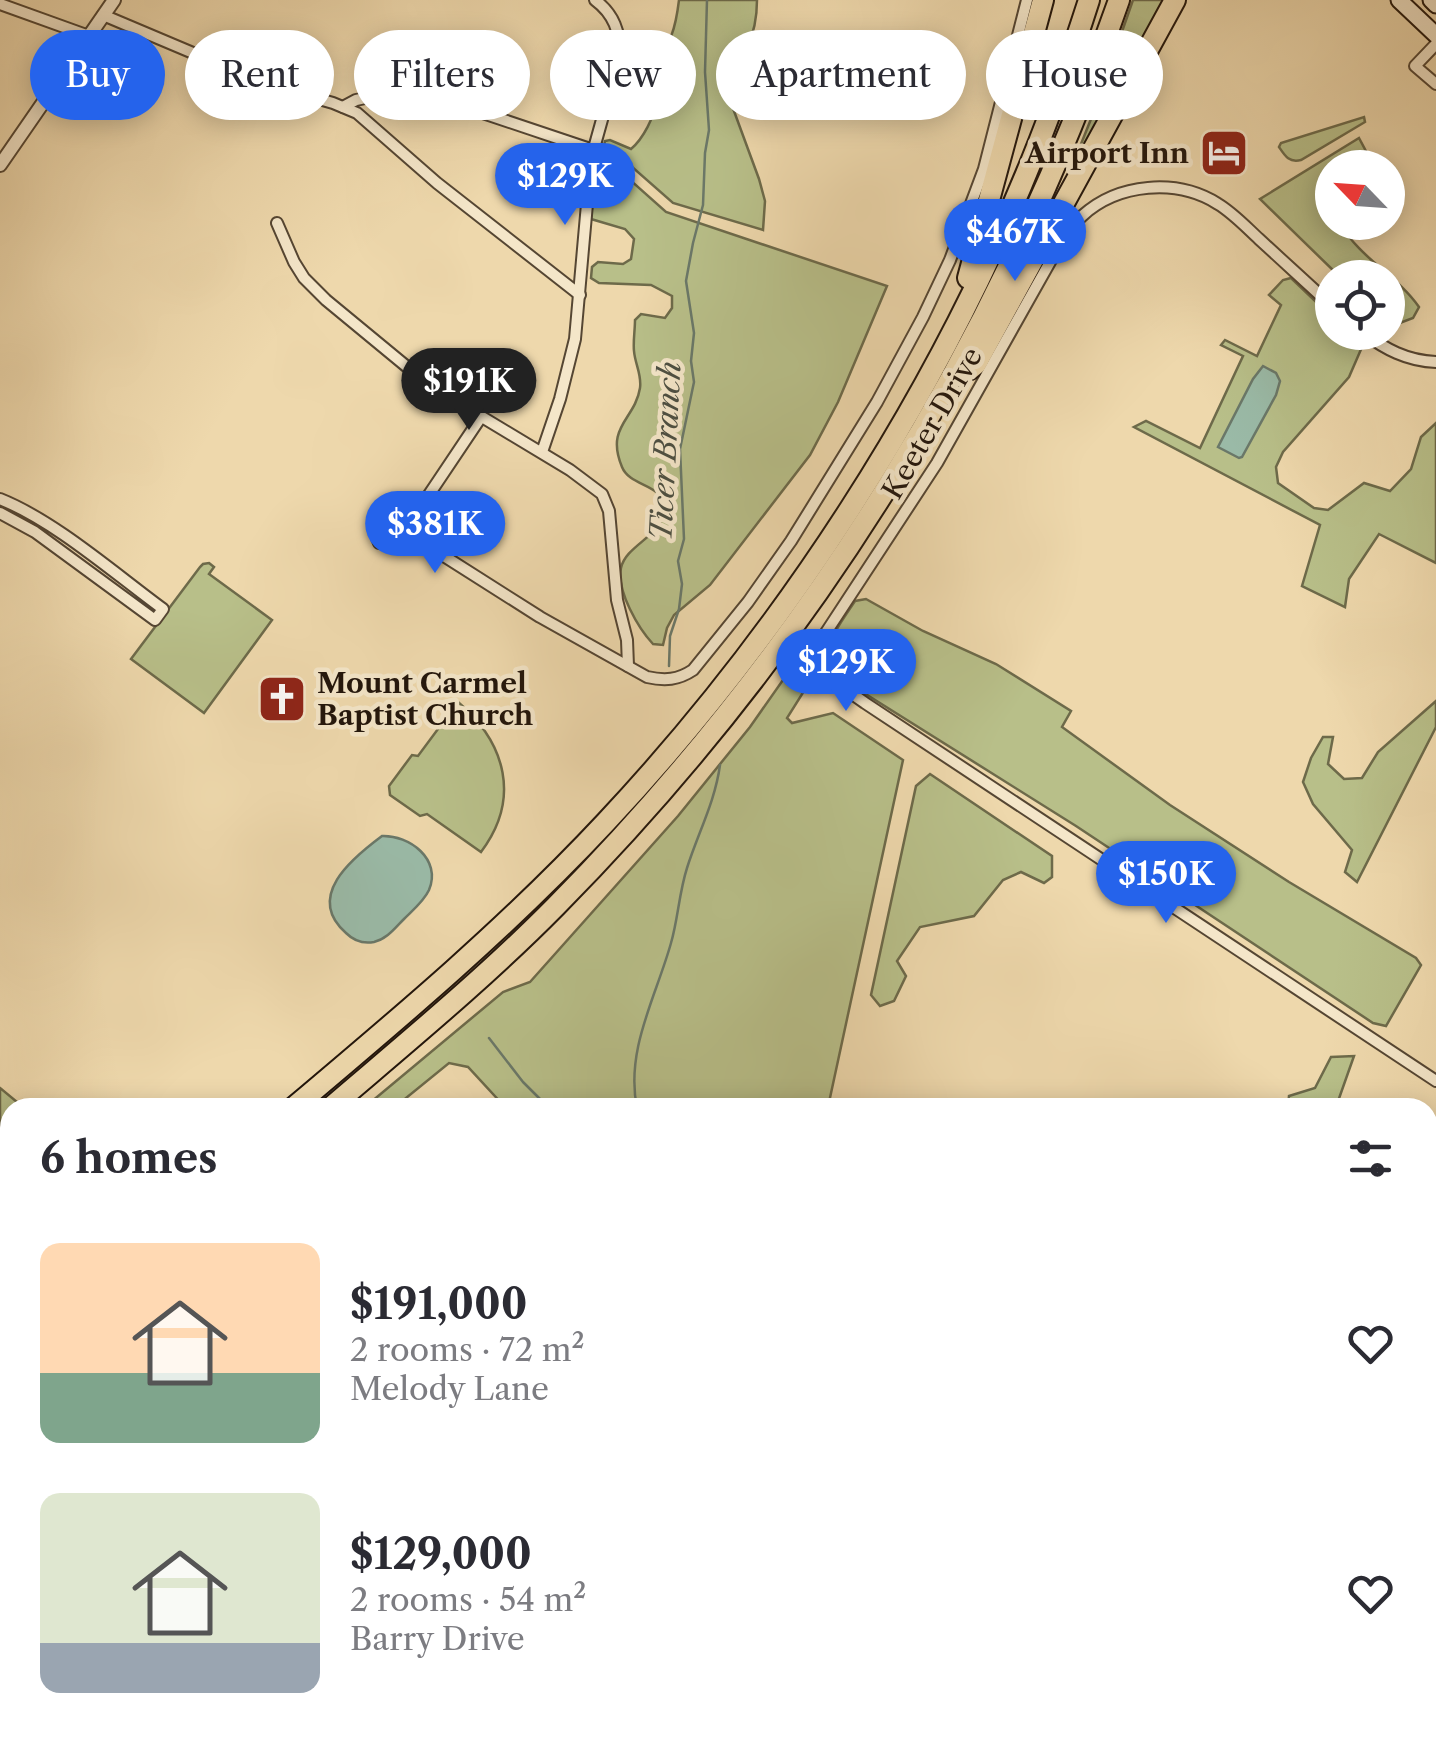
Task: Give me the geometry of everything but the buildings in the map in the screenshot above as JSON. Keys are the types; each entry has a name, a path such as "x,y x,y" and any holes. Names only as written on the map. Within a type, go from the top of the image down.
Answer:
{"highway":[{"path":"956,322 1043,0"},
{"path":"305,1098 520,910 668,753 748,654 820,553 888,444 956,322 1033,158 1089,0"},
{"path":"342,1098 442,1013 556,906 661,794 807,609 955,374 1012,265 1088,85 1119,0"},
{"path":"955,374 976,364 1176,0"}],"main road":[{"path":"1399,0 1436,35"}],"street":[{"path":"93,30 114,0"},
{"path":"542,452 567,374 580,295 593,150 618,67 620,38 614,22 595,0"},
{"path":"481,417 414,517 407,534 478,580 647,677 666,680 686,676 701,662 792,540 878,402 923,317 984,169 1027,0"},
{"path":"0,4 72,30"},
{"path":"103,15 238,72 357,114 437,183 580,295"},
{"path":"1436,44 1415,66 1436,84"},
{"path":"343,107 379,94 425,98 458,105 593,150"},
{"path":"0,166 31,120"},
{"name":"Keeter Drive","path":"1315,290 1234,216 1208,198 1158,187 1133,191 1097,205 1068,231 923,486 825,634 822,652 834,680 866,703 1436,1080"},
{"path":"277,222 294,262 312,287 430,385 542,452 602,494 607,504 628,666"},
{"path":"1388,350 1436,362"},
{"path":"0,498 39,518 163,609 154,620 35,532 0,512"}],"green space":[{"path":"679,0 757,0 753,30 716,30 716,120 737,120 765,201 763,230 673,203 604,146 610,140 631,149 650,120 696,120 696,30 673,30"},
{"path":"1133,0 1170,0 1153,30 1123,30"},
{"path":"1364,117 1365,122 1301,160 1285,156 1279,147 1281,143"},
{"path":"1091,120 1103,120 1074,173 1071,169"},
{"path":"1359,138 1365,150 1340,150"},
{"path":"596,158 610,162 666,212 887,286 838,402 810,455 710,585 674,615 663,645 653,644 641,629 625,598 620,577 624,560 659,525 664,507 658,493 626,473 617,442 640,388 634,351 635,320 641,314 665,318 672,308 672,296 651,285 599,283 591,278 592,267 598,262 623,264 631,259 634,239 625,229 591,219"},
{"path":"1315,165 1315,240 1352,240 1372,260 1323,260 1260,199"},
{"path":"1291,278 1315,301 1315,350 1361,350 1349,377 1283,452 1276,467 1278,483 1314,508 1328,510 1364,483 1390,491 1411,469 1421,437 1436,423 1436,563 1379,534 1349,579 1345,607 1302,586 1320,525 1134,427 1146,421 1200,448 1243,356 1221,345 1225,340 1257,356 1281,305 1269,295 1283,280"},
{"path":"1405,291 1419,307 1413,318 1405,321"},
{"path":"209,563 214,567 209,574 272,620 204,713 131,659 200,567"},
{"path":"866,599 923,631 996,664 1071,711 1062,727 1170,805 1416,958 1421,965 1386,1026 1373,1023 1076,826 856,688 836,663 831,645 855,601"},
{"path":"813,647 816,672 787,718 792,723 833,713 903,760 830,1098 497,1098 468,1067 449,1063 406,1098 376,1098 503,992 530,982 678,816 750,727 804,650"},
{"path":"1436,701 1436,727 1357,882 1345,872 1352,850 1313,804 1303,782 1311,758 1323,737 1333,737 1328,764 1344,779 1362,778 1378,752"},
{"path":"458,702 487,735 503,772 501,812 481,852 427,814 420,816 390,795 389,786 412,755 418,756"},
{"path":"930,774 1052,856 1052,877 1044,883 1021,872 1003,880 974,916 920,927 897,961 906,976 894,1001 880,1006 871,995 916,786"},
{"path":"1354,1056 1339,1098 1289,1098 1315,1088 1331,1057"}],"shaded area":[{"path":"1263,366 1276,373 1280,381 1276,395 1239,458 1218,447"},
{"path":"382,836 412,844 427,859 432,879 424,898 390,933 379,941 362,942 349,936 335,919 331,893 346,867"}],"waterway":[{"name":"Ticer Branch","path":"669,666 670,636 682,584 678,561 684,539 680,449 694,382 694,333 686,281 703,205 709,130 705,72 707,0"},
{"name":"Ticer Branch","path":"636,1098 635,1065 644,1024 671,943 687,868 720,765"},
{"path":"489,1038 539,1098"}],"place":[{"name":"Airport Inn","path":"1224,153"},
{"name":"Mount Carmel Baptist Church","path":"282,699"}]}
